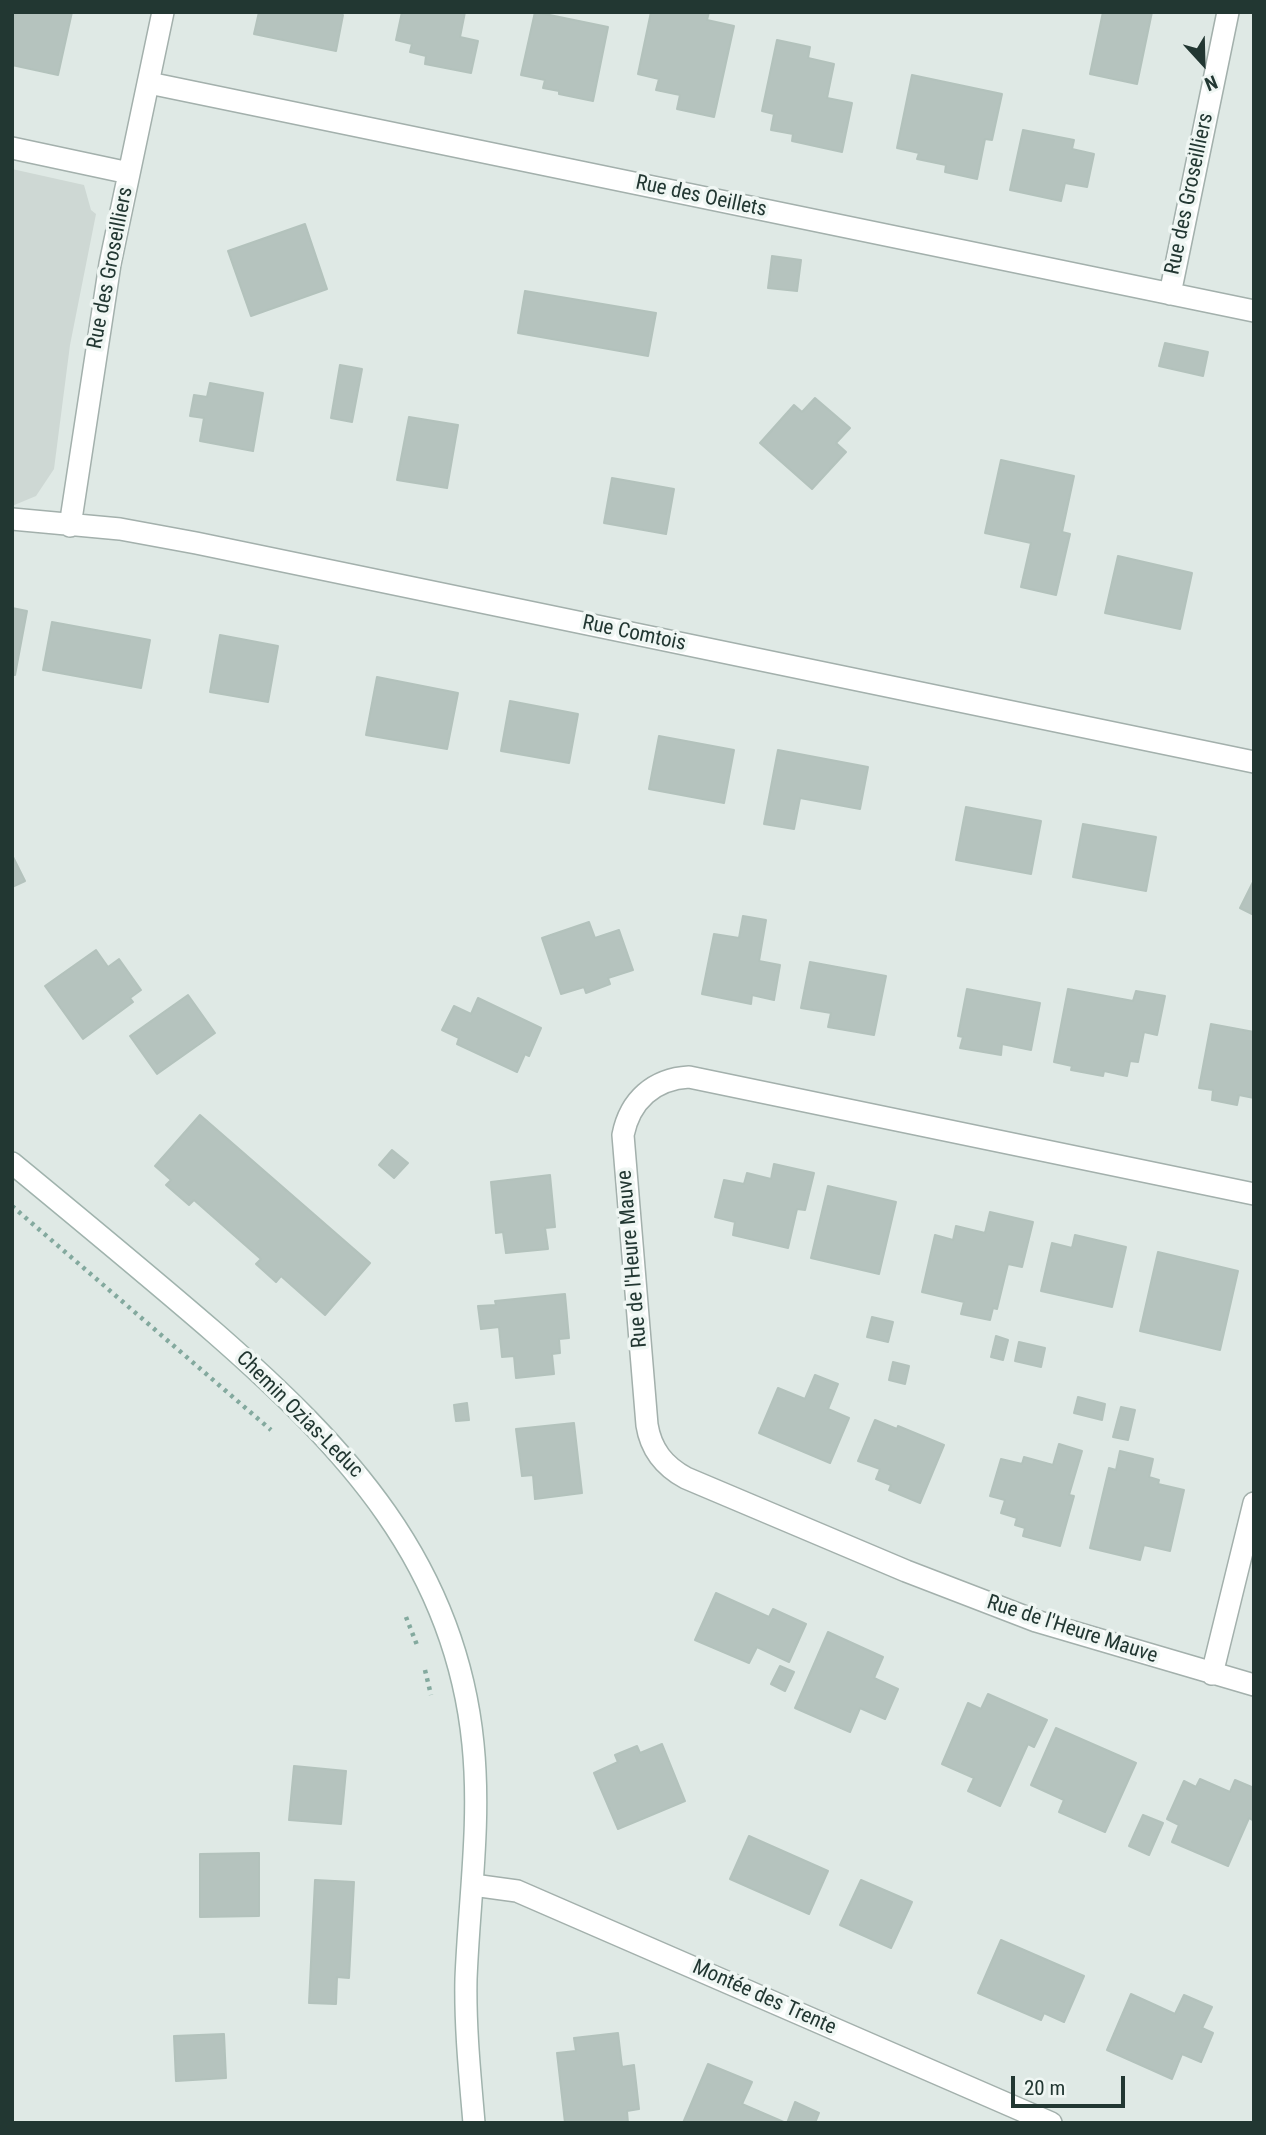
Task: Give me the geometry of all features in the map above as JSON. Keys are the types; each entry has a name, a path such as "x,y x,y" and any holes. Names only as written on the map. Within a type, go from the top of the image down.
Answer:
{"street":[{"name":"Rue des Groseilliers","path":"70,526 96,343 163,12"},
{"name":"Rue des Groseilliers","path":"1170,294 1228,12"},
{"name":"Rue des Oeillets","path":"149,83 1254,311"},
{"path":"12,148 129,173"},
{"name":"Rue Comtois","path":"12,519 121,529 196,542 1254,762"},
{"name":"Rue de l'Heure Mauve","path":"1254,1194 689,1077 666,1081 645,1093 630,1112 624,1135 647,1425 653,1447 667,1465 686,1478 906,1572 1036,1621 1254,1685"},
{"name":"Chemin Ozias-Leduc","path":"12,1163 175,1298 334,1444 391,1518 435,1600 461,1675 473,1742 476,1779 466,1990 474,2123"},
{"path":"1212,1674 1254,1503"},
{"name":"Montée des Trente","path":"473,1885 517,1891 1051,2123"}],"path":[{"name":"Chemin Ozias-Leduc","path":"12,1206 279,1437"},
{"path":"401,1604 420,1653"},
{"path":"423,1663 434,1706"}],"shaded area":[{"path":"12,169 84,185 91,210 96,214 70,345 54,469 36,496 12,506"}],"building":[{"path":"12,12 72,12 58,75 12,65"},
{"path":"259,12 338,12 343,15 336,51 254,34"},
{"path":"402,12 465,12 460,37 478,41 471,73 425,64 426,56 410,52 412,44 396,40"},
{"path":"535,12 608,27 593,101 559,94 559,91 543,88 545,80 521,75"},
{"path":"651,12 709,12 707,20 734,26 714,117 677,109 680,95 656,90 659,79 638,74"},
{"path":"1103,12 1152,12 1137,84 1090,74"},
{"path":"777,40 810,47 808,58 834,64 827,98 852,103 842,152 792,141 793,134 771,130 774,114 762,111"},
{"path":"912,75 1002,94 992,140 985,139 977,179 945,172 946,165 917,159 919,153 897,148"},
{"path":"1023,130 1074,140 1072,149 1094,154 1087,187 1065,183 1061,201 1010,190"},
{"path":"305,224 327,289 251,316 228,251"},
{"path":"772,256 801,260 797,291 768,288"},
{"path":"525,291 656,313 648,356 518,333"},
{"path":"1165,343 1208,352 1203,376 1159,366"},
{"path":"340,365 362,369 352,422 331,418"},
{"path":"210,383 263,393 253,451 200,441 204,418 190,416 194,395 207,397"},
{"path":"815,398 850,428 836,443 846,452 812,489 760,443 794,405 802,412"},
{"path":"409,417 458,425 447,488 397,480"},
{"path":"1001,460 1074,476 1062,532 1070,534 1056,595 1021,587 1031,543 985,533"},
{"path":"612,478 674,489 666,534 604,523"},
{"path":"1118,556 1192,573 1180,629 1105,613"},
{"path":"12,608 27,611 15,675 12,675"},
{"path":"52,622 150,640 141,688 43,670"},
{"path":"220,635 278,646 268,702 210,692"},
{"path":"377,677 458,693 447,749 366,735"},
{"path":"510,701 578,714 569,763 501,751"},
{"path":"659,736 734,750 724,803 649,789"},
{"path":"778,750 868,767 860,809 800,798 794,829 764,824"},
{"path":"966,807 1041,821 1031,874 956,860"},
{"path":"1083,824 1156,837 1146,891 1073,877"},
{"path":"12,855 25,881 12,887"},
{"path":"1254,880 1254,915 1240,908"},
{"path":"743,916 766,920 759,961 780,965 774,1000 752,995 751,1004 702,994 714,934 739,938"},
{"path":"589,922 595,938 619,930 633,970 608,978 610,984 586,993 584,987 561,994 542,938"},
{"path":"96,950 108,967 119,959 141,990 130,998 133,1002 83,1039 45,986"},
{"path":"810,962 886,976 874,1035 828,1027 831,1013 801,1008"},
{"path":"967,989 1040,1003 1031,1050 1002,1044 1001,1055 960,1048 963,1037 958,1036"},
{"path":"1068,989 1133,1001 1136,991 1165,996 1157,1035 1144,1032 1138,1062 1130,1061 1127,1076 1104,1071 1103,1076 1071,1070 1072,1066 1054,1062"},
{"path":"188,995 215,1033 157,1074 130,1036"},
{"path":"478,998 541,1028 529,1056 525,1054 517,1072 457,1044 459,1038 442,1030 454,1006 471,1014"},
{"path":"1211,1024 1254,1032 1254,1098 1239,1095 1237,1105 1212,1100 1213,1090 1199,1088"},
{"path":"200,1115 370,1263 325,1315 281,1276 276,1282 256,1264 261,1259 194,1200 189,1205 166,1185 171,1180 155,1166"},
{"path":"392,1150 408,1163 394,1178 379,1165"},
{"path":"774,1164 814,1173 805,1210 797,1209 788,1248 733,1235 735,1222 715,1217 724,1180 744,1184 747,1173 771,1179"},
{"path":"550,1175 555,1227 545,1228 548,1249 506,1253 503,1232 496,1233 491,1182"},
{"path":"828,1186 896,1202 879,1274 811,1258"},
{"path":"990,1212 1033,1222 1022,1267 1008,1264 997,1309 993,1308 990,1320 961,1314 964,1302 922,1292 935,1235 953,1240 956,1226 985,1233"},
{"path":"1075,1235 1126,1247 1112,1307 1041,1291 1052,1243 1072,1248"},
{"path":"1158,1252 1238,1271 1220,1350 1140,1331"},
{"path":"565,1294 569,1338 559,1339 560,1353 552,1354 554,1374 516,1378 514,1356 502,1357 499,1327 481,1329 478,1306 496,1305 495,1301"},
{"path":"872,1317 893,1322 888,1342 867,1337"},
{"path":"996,1336 1008,1340 1003,1360 991,1357"},
{"path":"1019,1342 1045,1348 1041,1367 1015,1361"},
{"path":"893,1362 909,1366 905,1384 889,1380"},
{"path":"815,1375 838,1384 828,1409 849,1418 830,1463 759,1433 778,1388 805,1399"},
{"path":"1078,1397 1105,1404 1102,1420 1074,1413"},
{"path":"467,1403 469,1420 456,1421 454,1405"},
{"path":"1121,1407 1135,1410 1128,1440 1113,1437"},
{"path":"875,1420 897,1429 898,1426 944,1445 920,1503 889,1490 891,1485 876,1479 880,1469 858,1461"},
{"path":"574,1423 582,1493 535,1499 533,1475 522,1476 516,1429"},
{"path":"1059,1444 1082,1451 1069,1495 1074,1496 1060,1546 1023,1536 1025,1528 1015,1525 1017,1518 1001,1513 1005,1500 990,1496 1001,1459 1022,1464 1024,1457 1053,1465"},
{"path":"1120,1451 1153,1459 1149,1477 1159,1480 1158,1484 1184,1490 1170,1551 1144,1545 1140,1560 1090,1548 1109,1468 1116,1470"},
{"path":"716,1593 769,1617 773,1609 806,1624 789,1662 757,1647 749,1663 695,1640"},
{"path":"828,1632 883,1657 874,1678 898,1689 885,1719 860,1708 850,1732 795,1708"},
{"path":"780,1666 794,1672 785,1691 771,1684"},
{"path":"988,1694 1047,1720 1034,1747 1028,1744 1000,1806 968,1791 974,1778 942,1764 968,1703 981,1709"},
{"path":"1056,1728 1136,1763 1105,1832 1059,1812 1064,1800 1031,1785"},
{"path":"662,1744 685,1801 618,1829 594,1773 618,1762 615,1755 637,1746 640,1753"},
{"path":"294,1766 346,1771 341,1824 289,1820"},
{"path":"1200,1779 1230,1792 1235,1780 1254,1788 1254,1821 1249,1818 1228,1866 1172,1842 1179,1825 1167,1819 1184,1781 1196,1787"},
{"path":"1143,1815 1163,1823 1149,1855 1129,1846"},
{"path":"749,1836 828,1871 809,1914 730,1879"},
{"path":"259,1853 259,1916 200,1917 200,1854"},
{"path":"315,1880 354,1882 349,1978 337,1977 336,2004 309,2003"},
{"path":"861,1880 912,1902 891,1948 840,1925"},
{"path":"1001,1940 1084,1976 1064,2022 1044,2013 1041,2020 978,1993"},
{"path":"1131,1994 1175,2014 1184,1995 1212,2007 1202,2028 1213,2033 1201,2062 1182,2054 1172,2079 1107,2050"},
{"path":"618,2033 622,2067 634,2065 639,2109 627,2111 628,2123 565,2123 557,2053 576,2051 574,2038"},
{"path":"224,2034 226,2078 176,2081 174,2036"},
{"path":"708,2064 752,2082 742,2104 786,2123 683,2123"},
{"path":"795,2102 819,2113 815,2123 787,2123"}]}
